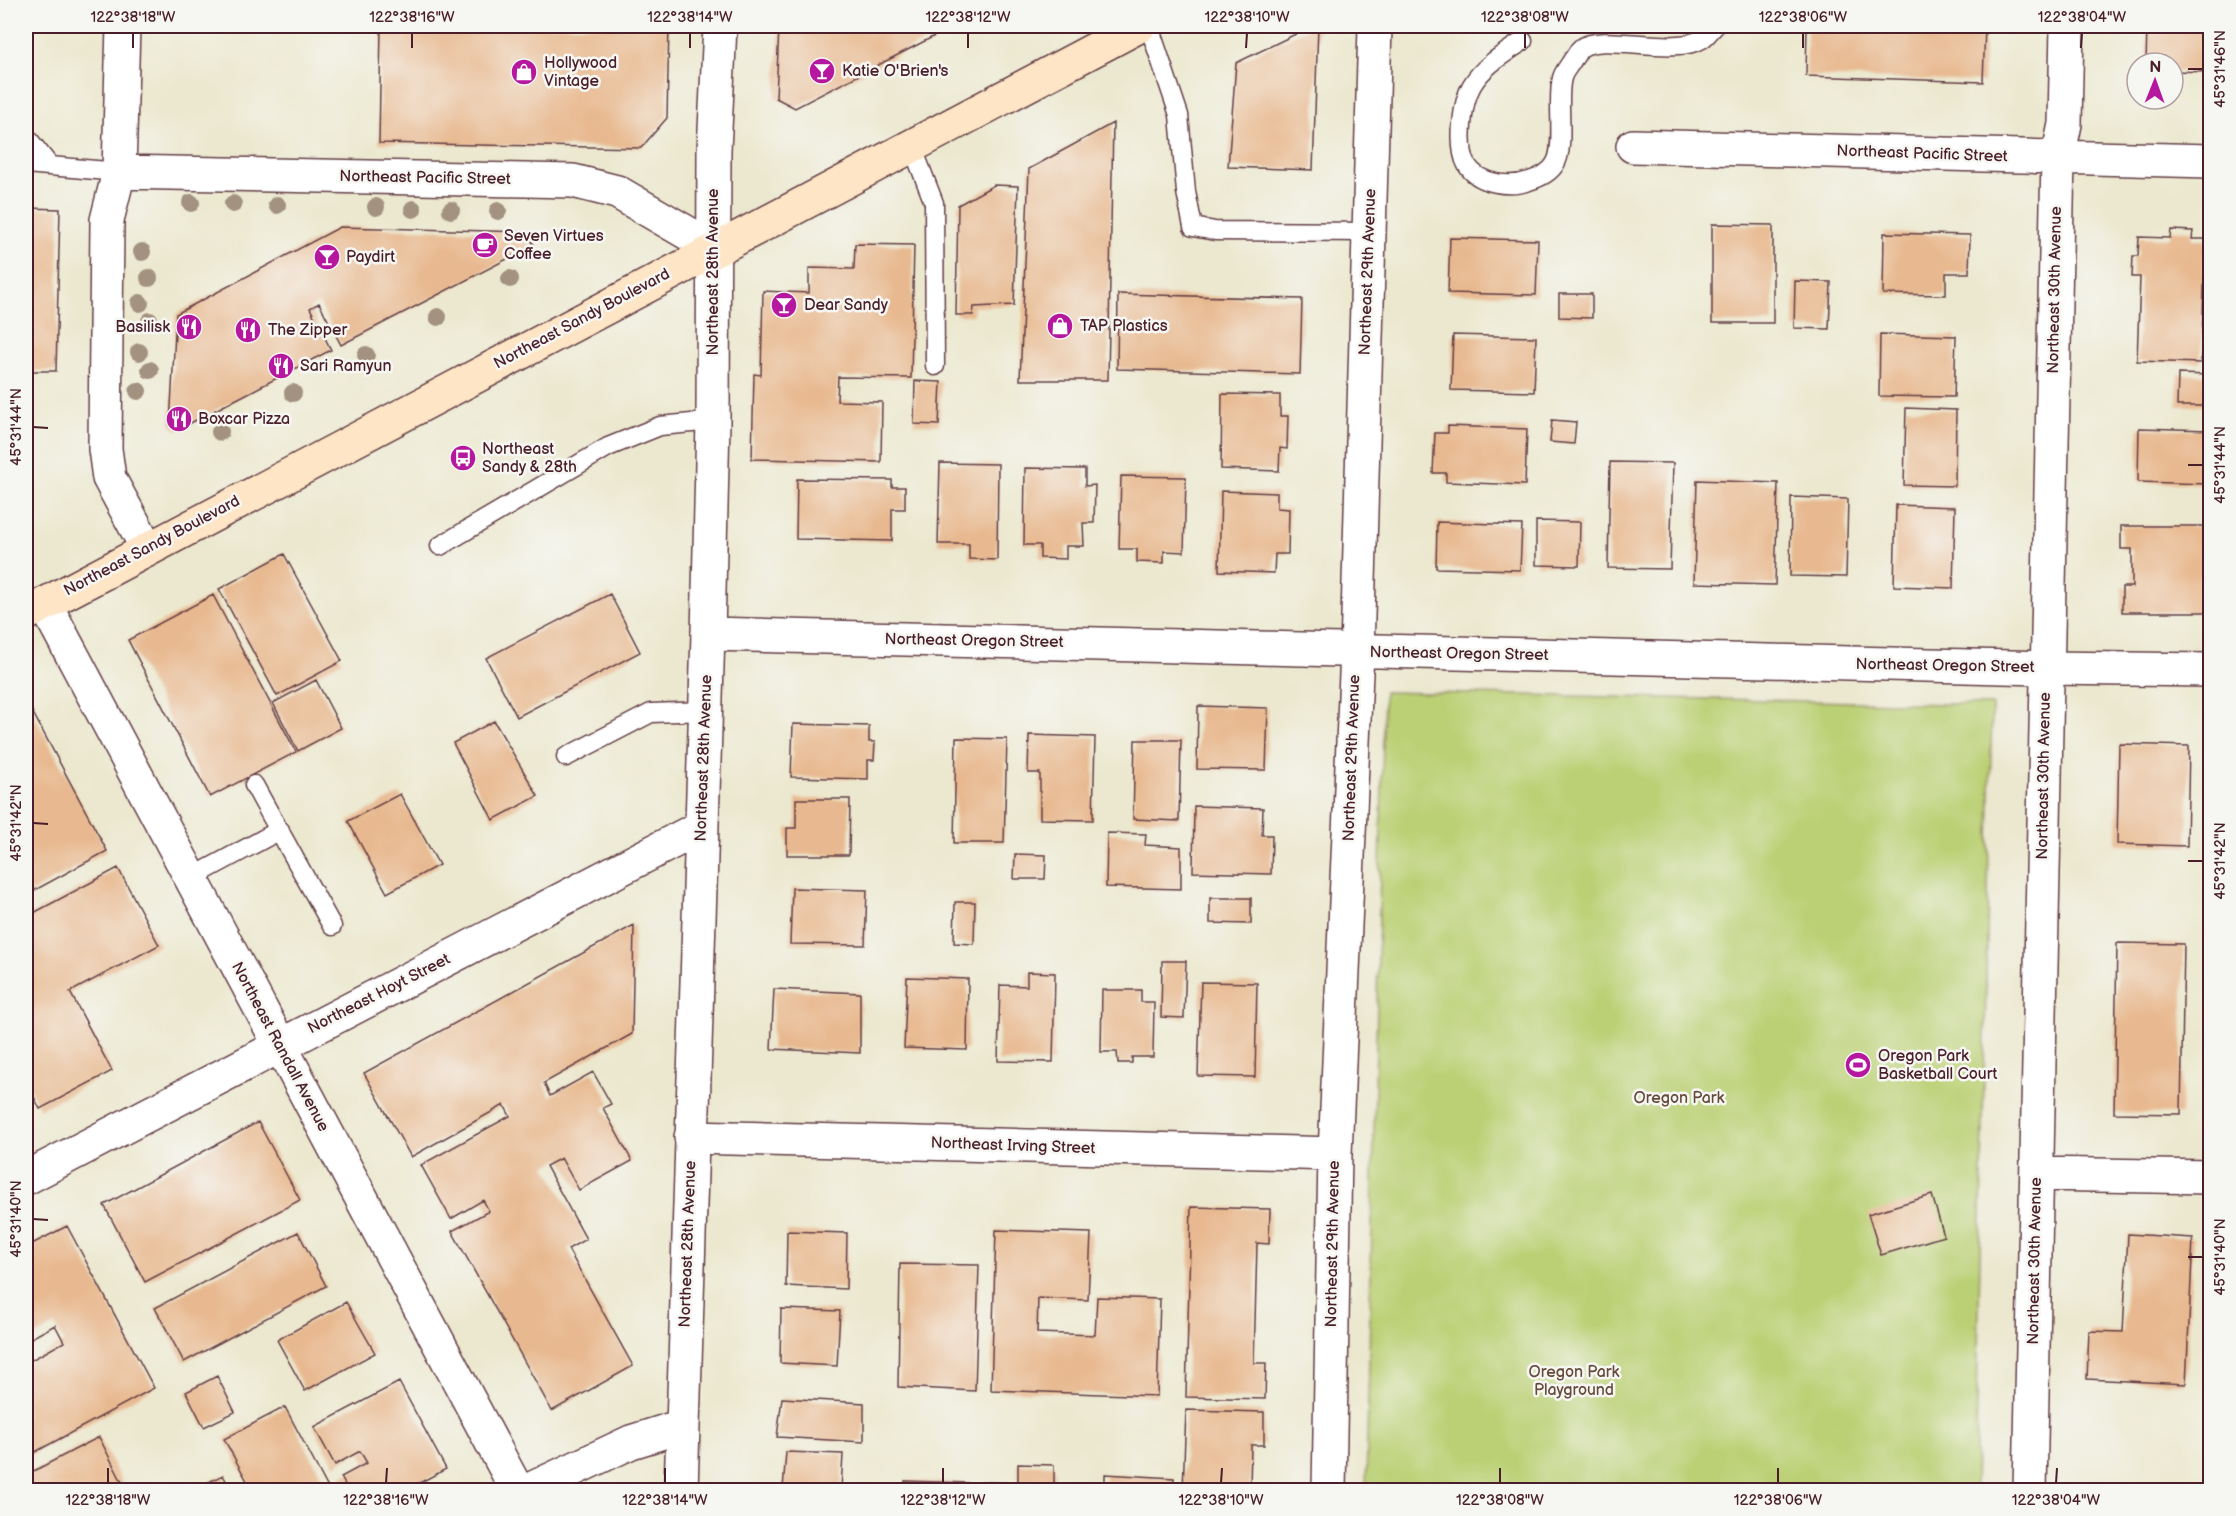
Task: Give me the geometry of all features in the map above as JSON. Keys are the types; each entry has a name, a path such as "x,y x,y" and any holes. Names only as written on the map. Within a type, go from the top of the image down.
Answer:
{"main road":[{"name":"Northeast Sandy Boulevard","path":"35,609 1139,26"}],"street":[{"path":"123,26 119,172 107,220 105,449 109,478 147,548"},
{"name":"Northeast 28th Avenue","path":"681,1491 714,422 712,318 715,249 714,150 720,26"},
{"name":"Northeast 29th Avenue","path":"1329,1491 1335,1154 1357,651 1376,26"},
{"name":"Northeast 30th Avenue","path":"2030,1491 2058,158 2065,124 2067,26"},
{"name":"Northeast Pacific Street","path":"1633,146 2211,161"},
{"name":"Northeast Pacific Street","path":"119,172 573,181 617,192 715,249"},
{"name":"Northeast Randall Avenue","path":"35,609 190,878 517,1491"},
{"name":"Northeast Oregon Street","path":"708,634 2046,669 2211,670"},
{"name":"Northeast Hoyt Street","path":"26,1178 701,827"},
{"name":"Northeast Irving Street","path":"691,1137 1335,1154"},
{"path":"2037,1174 2211,1177"},
{"path":"529,1491 631,1442 682,1426"}],"lane":[{"path":"1149,26 1179,115 1186,192 1193,227 1215,231 1370,232"},
{"path":"1523,41 1485,67 1471,86 1466,102 1462,124 1463,147 1467,165 1483,180 1504,184 1526,183 1542,176 1556,164 1562,78 1581,48 1594,43 1678,45 1702,39 1715,26"},
{"path":"26,136 49,165"},
{"path":"912,146 934,203 935,366"},
{"path":"26,164 119,172"},
{"path":"440,546 608,447 660,426 714,422"},
{"path":"566,757 651,713 705,711"},
{"path":"254,785 332,926"},
{"path":"190,878 280,830"}],"green space":[{"name":"Oregon Park","path":"1384,692 1992,705 1975,1490 1366,1490"}],"building":[{"name":"Hollywood Vintage","path":"381,26 669,26 667,118 641,148 379,143"},
{"name":"Katie O'Brien's","path":"779,26 954,26 795,108 776,98"},
{"path":"1312,26 1318,26 1313,170 1228,167 1236,63"},
{"path":"1807,26 1985,26 1983,82 1806,76"},
{"path":"2147,26 2210,26 2210,72 2185,71 2185,51 2146,51"},
{"path":"1113,123 1108,380 1020,380 1029,169"},
{"path":"994,185 1018,186 1014,305 974,307 973,315 956,315 958,205"},
{"path":"26,208 60,209 56,371 26,371"},
{"path":"1712,224 1773,225 1773,323 1712,323"},
{"name":"The Zipper","path":"340,227 527,232 534,245 341,345 319,303 310,308 331,350 177,430 170,425 176,314"},
{"path":"2171,230 2193,231 2192,239 2206,239 2201,363 2137,361 2140,277 2132,277 2133,256 2138,256 2139,237 2170,238"},
{"path":"1884,233 1970,235 1969,273 1946,273 1946,295 1883,294"},
{"path":"1450,238 1538,240 1536,295 1448,293"},
{"path":"855,244 914,245 911,378 838,377 837,401 882,402 881,462 752,459 754,374 761,375 763,291 809,293 809,268 854,269"},
{"path":"1795,281 1831,282 1829,329 1794,328"},
{"path":"1118,294 1302,299 1300,374 1117,369"},
{"path":"1559,294 1592,294 1592,318 1559,317"},
{"path":"1880,334 1956,336 1954,397 1879,396"},
{"path":"1453,335 1536,337 1534,392 1451,390"},
{"path":"2178,374 2210,375 2210,406 2177,406"},
{"path":"915,381 941,382 939,425 914,424"},
{"path":"1222,394 1280,395 1280,416 1288,416 1287,449 1280,448 1279,471 1221,469"},
{"path":"1906,408 1956,410 1955,486 1904,485"},
{"path":"1552,420 1576,422 1574,444 1550,442"},
{"path":"1448,426 1527,429 1525,485 1446,482 1446,473 1433,473 1435,433 1448,433"},
{"path":"2139,428 2210,430 2210,484 2138,482"},
{"path":"1610,462 1673,463 1670,569 1608,568"},
{"path":"940,463 998,464 997,560 969,559 969,544 938,544"},
{"path":"1025,468 1085,469 1085,486 1095,485 1094,523 1083,523 1084,546 1066,546 1066,559 1040,558 1040,545 1024,545"},
{"path":"1121,476 1186,477 1184,552 1164,551 1164,563 1137,562 1137,549 1119,549"},
{"path":"797,479 892,480 892,487 905,487 905,509 892,509 892,541 796,539"},
{"path":"1697,480 1778,483 1775,585 1694,583"},
{"path":"1221,491 1277,493 1277,508 1289,509 1288,554 1275,554 1274,573 1219,571"},
{"path":"1791,497 1848,499 1846,577 1790,576"},
{"path":"1896,505 1955,507 1953,588 1894,586"},
{"path":"1536,521 1580,522 1579,566 1536,565"},
{"path":"1437,522 1522,525 1520,570 1436,568"},
{"path":"2121,526 2207,526 2207,612 2122,612 2122,587 2132,587 2132,549 2121,549"},
{"path":"284,554 342,661 277,696 219,589"},
{"path":"610,594 640,652 517,717 486,658"},
{"path":"213,595 296,752 210,797 128,640"},
{"path":"316,680 341,728 298,751 273,703"},
{"path":"26,700 107,851 26,895"},
{"path":"1198,706 1268,708 1266,770 1197,769"},
{"path":"494,721 538,796 493,820 453,743"},
{"path":"793,724 869,726 869,742 875,742 874,760 868,760 868,779 791,777"},
{"path":"1029,735 1095,737 1093,820 1040,819 1040,773 1028,773"},
{"path":"956,738 1007,739 1004,843 954,843"},
{"path":"1135,740 1181,740 1179,821 1133,819"},
{"path":"2119,744 2189,746 2187,846 2117,844"},
{"path":"400,794 439,865 387,893 348,821"},
{"path":"796,799 850,799 849,855 787,855 787,828 796,828"},
{"path":"1194,806 1263,808 1262,835 1272,835 1271,874 1193,872"},
{"path":"1107,833 1146,834 1145,845 1181,847 1181,889 1106,887"},
{"path":"1015,854 1046,855 1045,879 1014,879"},
{"path":"118,868 159,945 70,992 112,1071 40,1109 26,1081 26,917"},
{"path":"792,888 867,890 865,945 790,944"},
{"path":"1210,898 1251,898 1251,924 1210,923"},
{"path":"955,902 975,902 974,944 954,943"},
{"path":"634,925 632,1034 544,1083 550,1096 593,1072 611,1104 603,1108 632,1161 579,1190 561,1158 546,1166 586,1239 568,1249 633,1366 552,1411 452,1231 489,1211 483,1200 451,1219 421,1165 510,1116 504,1105 411,1157 364,1073"},
{"path":"2117,943 2184,944 2181,1114 2114,1113"},
{"path":"1162,961 1186,961 1184,1018 1161,1017"},
{"path":"1027,972 1055,973 1053,1062 998,1061 1000,985 1027,986"},
{"path":"907,977 968,979 967,1050 904,1048"},
{"path":"1201,982 1257,983 1255,1077 1198,1076"},
{"path":"774,989 860,993 860,1053 771,1049"},
{"path":"1102,990 1141,990 1141,1002 1154,1002 1153,1057 1132,1057 1132,1063 1118,1063 1117,1052 1101,1052"},
{"path":"258,1122 300,1200 145,1282 104,1205"},
{"path":"1932,1195 1944,1236 1881,1255 1868,1214"},
{"path":"1191,1207 1270,1209 1269,1244 1257,1243 1254,1363 1266,1363 1265,1399 1186,1397"},
{"path":"67,1226 154,1388 26,1457 26,1363 64,1342 55,1325 26,1341 26,1247"},
{"path":"996,1230 1091,1233 1088,1300 1038,1298 1037,1333 1095,1335 1097,1297 1160,1299 1157,1396 991,1390"},
{"path":"787,1231 847,1233 846,1289 786,1286"},
{"path":"298,1232 326,1286 184,1362 155,1308"},
{"path":"2128,1234 2193,1238 2186,1384 2087,1379 2089,1331 2123,1332"},
{"path":"900,1264 979,1265 975,1391 898,1387"},
{"path":"346,1302 375,1353 305,1391 277,1340"},
{"path":"781,1309 840,1311 837,1366 780,1363"},
{"path":"217,1376 235,1412 204,1427 186,1392"},
{"path":"399,1382 446,1469 406,1490 348,1490 341,1477 367,1463 360,1451 335,1465 314,1427"},
{"path":"782,1398 864,1403 864,1442 777,1437"},
{"path":"285,1407 329,1490 252,1490 224,1439"},
{"path":"1186,1410 1264,1412 1264,1445 1251,1445 1250,1490 1183,1490"},
{"path":"99,1437 126,1490 31,1490 26,1481 26,1475"},
{"path":"786,1452 843,1454 841,1490 783,1489"},
{"path":"1018,1464 1054,1465 1054,1490 983,1490 983,1482 1018,1483"},
{"path":"1105,1474 1174,1478 1174,1490 1105,1490"},
{"path":"223,1475 231,1490 193,1490"},
{"path":"905,1481 968,1483 968,1490 905,1490"}],"place":[{"name":"Katie O'Brien's","path":"822,71"},
{"name":"Hollywood Vintage","path":"524,72"},
{"name":"Seven Virtues Coffee","path":"485,245"},
{"name":"Paydirt","path":"327,257"},
{"name":"Dear Sandy","path":"784,305"},
{"name":"TAP Plastics","path":"1060,326"},
{"name":"Basilisk","path":"189,327"},
{"name":"The Zipper","path":"248,330"},
{"name":"Sari Ramyun","path":"281,366"},
{"name":"Boxcar Pizza","path":"179,419"},
{"name":"Northeast Sandy & 28th","path":"463,458"},
{"name":"Oregon Park Basketball Court","path":"1858,1065"}],"park label":[{"name":"Oregon Park Playground","path":"1574,1381"}]}
